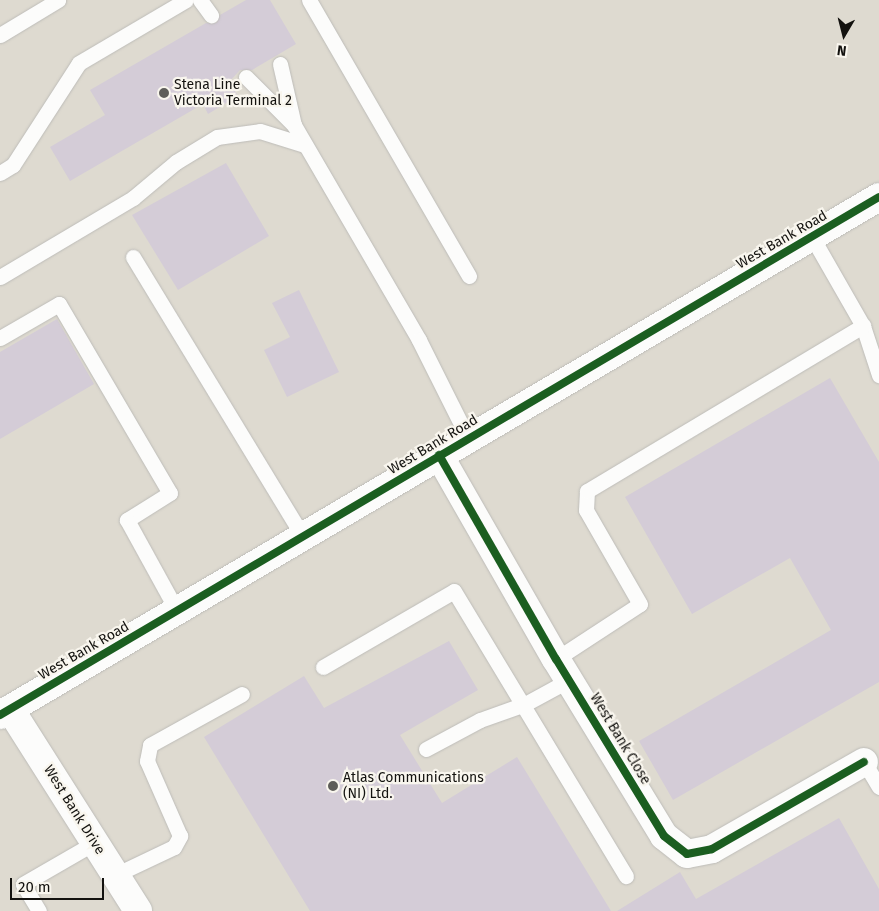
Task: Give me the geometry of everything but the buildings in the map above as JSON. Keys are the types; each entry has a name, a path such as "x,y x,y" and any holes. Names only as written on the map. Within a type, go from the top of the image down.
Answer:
{"street":[{"name":"West Bank Road","path":"5,712 879,198"},
{"name":"West Bank Close","path":"439,456 562,670 664,836 688,854 712,849 864,762"},
{"name":"West Bank Drive","path":"5,712 138,911"}],"lane":[{"path":"0,34 58,0"},
{"path":"0,173 13,166 80,64 186,0"},
{"path":"200,0 211,15"},
{"path":"311,1 469,276"},
{"path":"280,64 294,125 418,340 468,438"},
{"path":"246,77 294,125"},
{"path":"0,277 133,198 176,162 217,137 238,131 260,131 305,145"},
{"path":"812,237 863,326 879,375"},
{"path":"133,257 303,537"},
{"path":"0,338 59,304 170,493 127,520 177,611"},
{"path":"426,749 480,720 525,704 640,604 586,510 587,491 863,326"},
{"path":"323,667 454,592 525,704 626,876"},
{"path":"115,875 174,847 180,836 147,761 150,745 242,694"},
{"path":"864,762 879,787"},
{"path":"39,911 23,884 94,844"}],"shaded area":[{"path":"0,0 879,0 879,911 0,911"}],"cycle path":[{"path":"0,715 879,197"},
{"path":"439,455 556,659 664,836 687,854 712,849 864,762"}],"place":[{"name":"Stena Line Victoria Terminal 2","path":"164,93"},
{"name":"Atlas Communications (NI) Ltd.","path":"333,786"}]}
